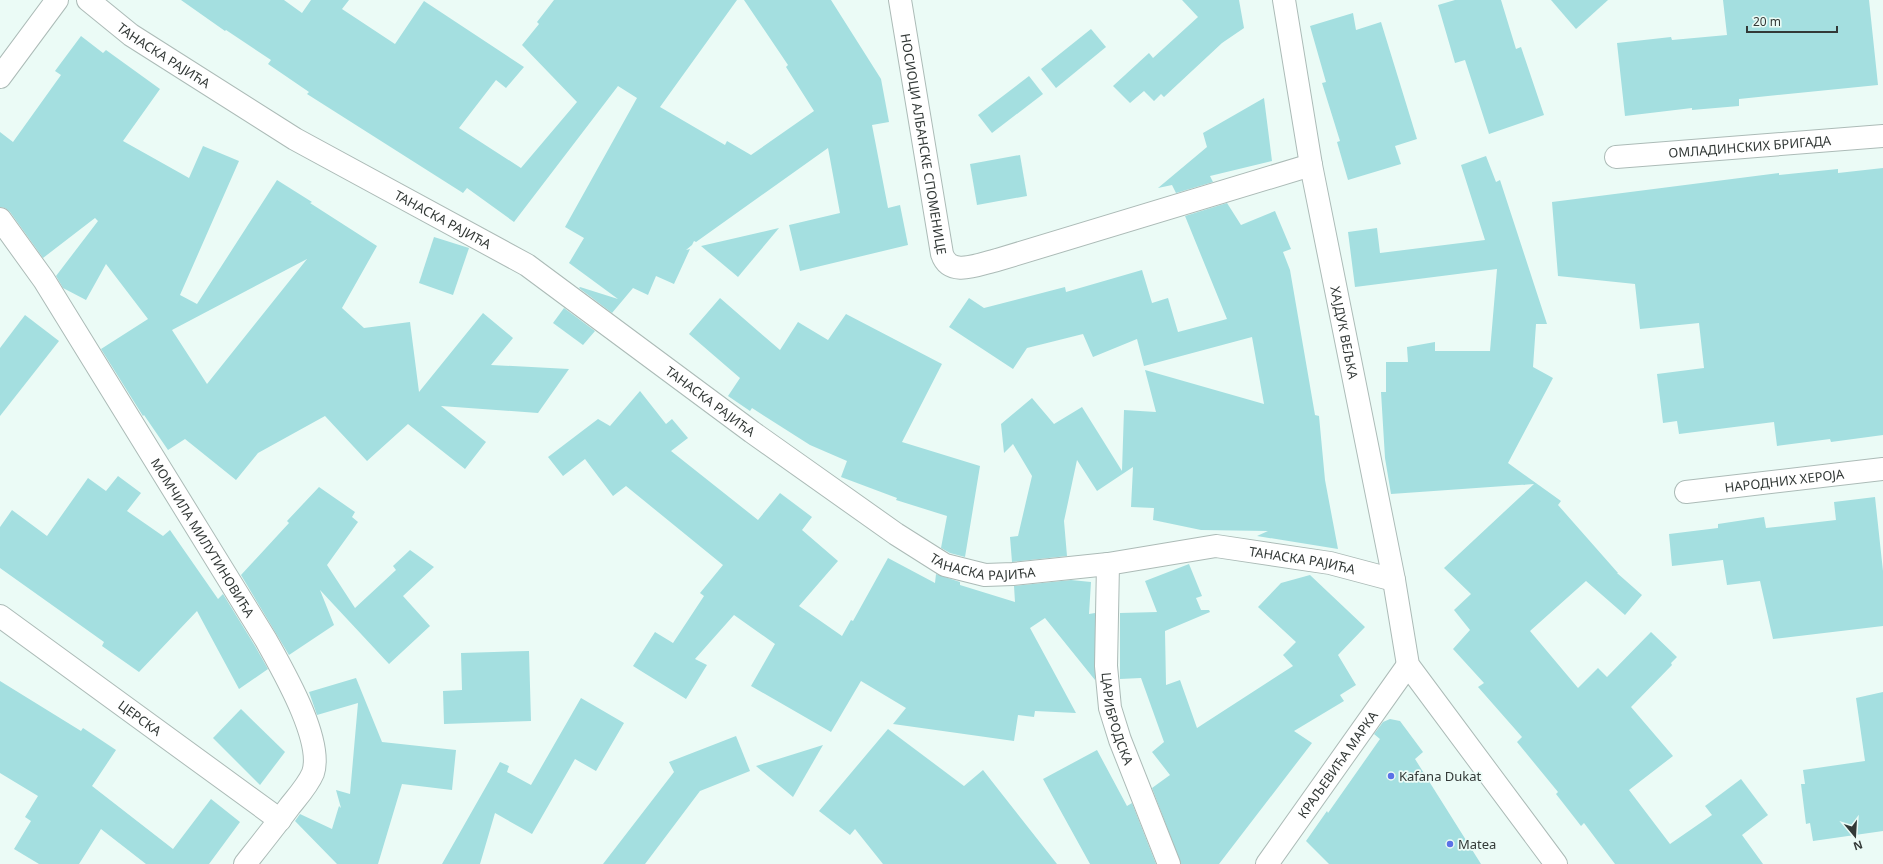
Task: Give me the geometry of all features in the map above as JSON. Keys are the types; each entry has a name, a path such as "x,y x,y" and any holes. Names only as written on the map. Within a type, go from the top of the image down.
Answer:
{"street":[{"path":"0,77 58,0"},
{"name":"ТАНАСКА РАЈИЋА","path":"88,0 131,35 294,139 527,265 752,432 896,534 945,565 985,575 1108,564 1216,546 1330,563 1394,580"},
{"name":"НОСИОЦИ АЛБАНСКЕ СПОМЕНИЦЕ","path":"900,0 942,254 944,260 949,266 956,268 970,266 1037,248 1311,165"},
{"name":"ХАЈДУК ВЕЉКА","path":"1284,0 1311,165 1394,580 1408,665"},
{"name":"ОМЛАДИНСКИХ БРИГАДА","path":"1616,157 1883,136"},
{"name":"МОМЧИЛА МИЛУТИНОВИЋА","path":"0,219 44,280 266,640 293,690 303,713 315,751 315,762 309,780 245,864"},
{"name":"НАРОДНИХ ХЕРОЈА","path":"1686,492 1883,469"},
{"name":"ЦАРИБРОДСКА","path":"1108,564 1106,666 1110,708 1120,740 1169,864"},
{"name":"ЦЕРСКА","path":"0,616 280,820"},
{"path":"1408,665 1556,864"},
{"name":"КРАЉЕВИЋА МАРКА","path":"1267,864 1408,665"}],"building":[{"path":"181,0 284,0 302,13 311,0 349,0 342,9 395,44 424,1 524,67 506,88 496,80 459,128 521,168 577,102 522,45 539,24 537,22 554,0 737,0 660,107 725,145 727,141 751,155 814,111 786,67 788,65 744,0 831,0 881,79 889,122 872,125 888,208 900,205 908,245 800,271 789,225 840,213 828,148 696,242 694,241 686,250 690,249 674,284 656,276 648,295 633,288 612,313 579,288 580,287 618,299 569,263 584,238 565,227 637,98 618,86 514,222 467,188 463,193 307,94 309,92 268,64 271,60 226,30 225,31"},
{"path":"1182,0 1239,0 1244,28 1222,43 1164,97 1161,94 1154,101 1144,91 1130,103 1113,86 1149,53 1153,58 1198,17"},
{"path":"1455,0 1501,0 1516,49 1521,47 1544,115 1489,134 1465,60 1455,63 1438,5"},
{"path":"1551,0 1608,0 1576,29"},
{"path":"1723,0 1869,0 1878,85 1739,99 1739,106 1692,110 1692,108 1625,116 1617,43 1671,37 1672,40 1727,35"},
{"path":"1353,13 1356,30 1381,22 1417,139 1395,146 1401,164 1348,180 1337,142 1340,141 1322,83 1326,82 1310,26"},
{"path":"1091,29 1106,47 1056,88 1041,69"},
{"path":"81,36 103,53 106,50 160,89 123,141 189,178 203,146 239,161 180,295 197,304 277,180 377,246 342,308 364,328 410,322 419,392 483,313 513,338 491,365 569,369 538,413 441,406 486,442 465,469 408,424 367,461 325,416 258,453 236,480 185,439 168,450 144,415 143,416 101,349 148,319 106,264 86,300 63,288 56,276 98,221 95,218 43,258 10,212 5,208 0,207 0,132 13,142 61,75 55,71","holes":["307,259 207,384 172,330"]},
{"path":"1029,76 1043,94 992,133 978,115"},
{"path":"1264,98 1272,161 1210,176 1213,182 1176,193 1172,185 1158,188 1207,147 1203,133"},
{"path":"1020,155 1027,196 977,205 970,164"},
{"path":"1486,156 1496,182 1500,180 1547,324 1536,324 1533,367 1553,378 1508,463 1561,501 1558,505 1617,573 1642,595 1625,615 1586,581 1530,631 1578,688 1598,668 1607,677 1651,632 1677,657 1671,663 1672,665 1631,707 1673,756 1629,790 1670,844 1712,815 1705,806 1741,779 1768,815 1742,835 1763,864 1615,864 1584,823 1581,826 1556,794 1558,792 1517,742 1522,737 1478,687 1484,683 1453,649 1470,630 1454,610 1471,594 1444,568 1534,484 1391,494 1385,458 1381,392 1386,392 1386,362 1408,362 1407,347 1435,342 1435,351 1490,351 1497,269 1355,287 1348,232 1377,228 1380,253 1485,240 1461,165"},
{"path":"1883,168 1883,435 1831,442 1830,439 1777,446 1774,422 1679,434 1677,421 1663,423 1657,374 1704,368 1699,323 1640,329 1635,284 1558,276 1552,202 1779,173 1779,175 1838,169 1838,173"},
{"path":"1227,203 1241,225 1275,211 1291,249 1283,252 1290,270 1315,415 1319,416 1325,480 1338,549 1257,536 1268,531 1201,530 1153,520 1154,508 1131,507 1133,467 1097,491 1077,460 1064,521 1067,556 1012,562 1010,537 1018,536 1032,476 1013,444 1004,453 1001,424 1032,398 1054,424 1082,407 1122,471 1124,410 1156,412 1145,370 1264,404 1252,337 1144,366 1137,339 1093,357 1083,334 1027,348 1013,369 949,327 969,298 984,308 1065,287 1066,292 1142,270 1152,303 1168,298 1178,332 1227,319 1185,216"},
{"path":"779,228 738,277 701,246"},
{"path":"434,237 469,248 453,295 419,283"},
{"path":"720,298 780,350 798,322 828,340 846,314 942,364 902,442 980,466 965,557 950,553 941,548 947,516 896,500 897,498 841,477 847,461 810,445 752,408 750,411 728,396 740,378 689,334"},
{"path":"564,308 595,331 583,345 553,323"},
{"path":"25,315 59,341 0,416 0,348"},
{"path":"640,391 666,424 672,419 688,438 671,451 758,520 780,493 812,517 802,530 838,561 799,606 842,636 851,620 853,621 888,558 935,583 936,574 960,582 960,585 1015,602 1014,586 1071,580 1091,582 1089,614 1095,613 1095,680 1045,618 1030,628 1076,713 1035,711 1034,717 1018,715 1014,741 893,724 906,708 861,681 831,732 751,686 775,644 734,615 695,659 707,665 686,699 633,666 655,632 673,643 704,596 700,593 723,565 626,486 613,496 585,459 563,476 548,457 598,419 610,426"},
{"path":"118,476 141,493 127,511 163,536 170,530 218,599 223,594 255,646 268,669 239,689 197,611 139,672 102,646 104,642 0,568 0,527 12,510 47,536 88,478 106,491"},
{"path":"319,487 355,512 352,517 358,522 327,565 355,608 396,570 393,566 410,550 434,567 403,596 430,626 389,664 320,590 334,625 289,655 241,575 289,523 287,521"},
{"path":"1875,497 1883,571 1883,626 1773,639 1760,581 1727,585 1723,560 1672,566 1669,534 1718,528 1718,524 1764,517 1766,528 1836,520 1834,502"},
{"path":"1189,564 1202,596 1196,598 1201,610 1209,610 1210,612 1165,631 1166,685 1180,680 1197,728 1293,666 1283,655 1296,642 1258,607 1281,583 1310,575 1365,627 1338,655 1356,685 1340,695 1344,701 1294,731 1312,743 1219,864 1181,864 1152,788 1170,775 1152,752 1164,742 1141,678 1120,679 1120,613 1157,612 1145,581"},
{"path":"529,651 531,721 444,724 443,691 462,690 461,653"},
{"path":"356,678 382,742 456,750 452,790 402,784 378,864 337,864 295,821 300,814 332,829 339,806 341,808 336,790 350,794 358,703 317,715 309,692"},
{"path":"0,681 81,731 83,728 116,750 92,786 173,849 211,799 240,822 209,864 146,864 101,829 79,864 39,864 14,849 31,821 25,817 38,796 0,773"},
{"path":"1883,692 1883,831 1813,841 1810,823 1806,824 1801,784 1805,784 1803,770 1865,761 1856,698"},
{"path":"581,698 624,723 596,771 575,759 532,834 495,813 480,864 442,864 500,762 509,766 507,772 531,785"},
{"path":"241,709 285,752 260,785 213,738"},
{"path":"1390,719 1400,721 1423,752 1415,759 1481,864 1329,864 1306,841 1327,811 1328,813 1380,739 1374,734 1383,722"},
{"path":"888,729 964,786 983,770 1057,864 883,864 855,829 850,835 819,811"},
{"path":"736,736 750,771 700,791 645,864 603,864 674,772 669,762"},
{"path":"823,745 793,797 756,766"},
{"path":"1097,750 1127,806 1132,803 1156,864 1090,864 1043,779"}],"place":[{"name":"Kafana Dukat","path":"1391,776"},
{"name":"Matea","path":"1450,844"}]}
